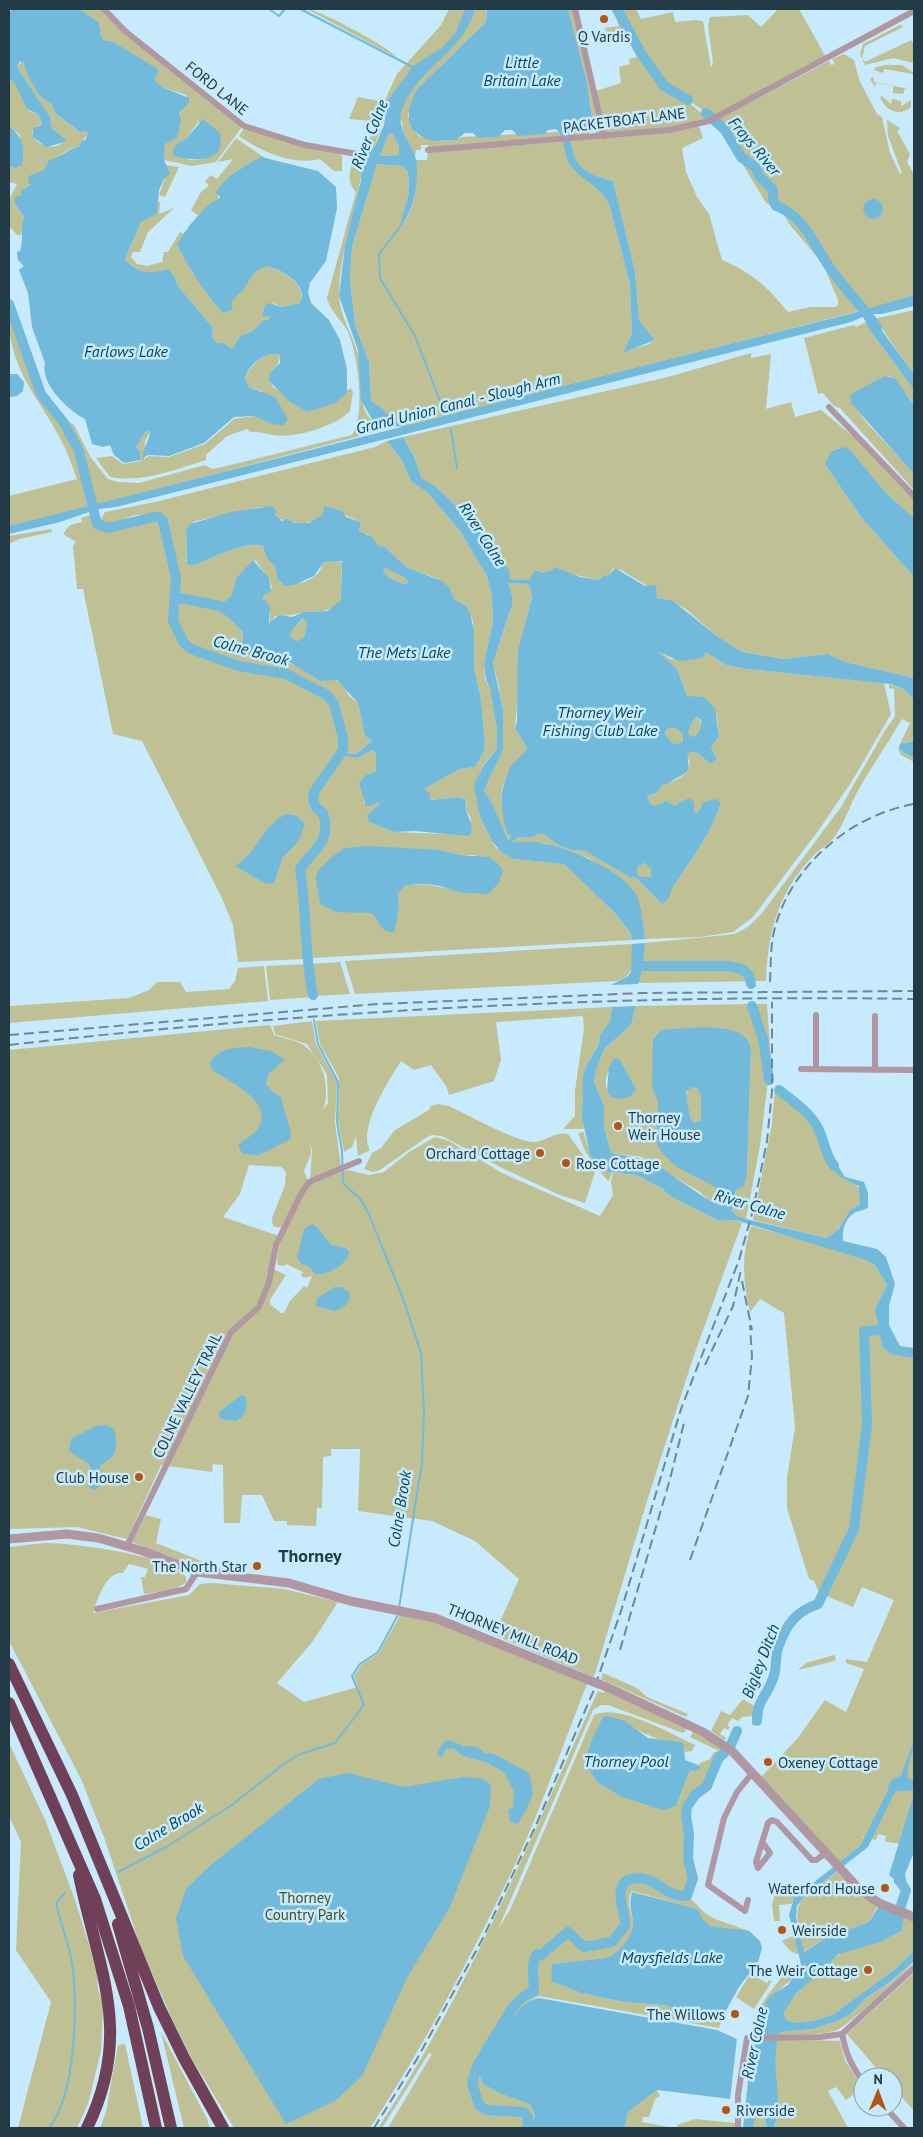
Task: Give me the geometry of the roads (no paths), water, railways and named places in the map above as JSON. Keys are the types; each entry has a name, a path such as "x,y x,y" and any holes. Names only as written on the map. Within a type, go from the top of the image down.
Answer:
{"highway":[{"path":"9,1664 72,1795 110,1890 124,1918 168,2025 223,2127"},
{"path":"9,1704 95,1899 137,2038 156,2128"},
{"path":"74,1853 104,1969 110,2017 110,2048 106,2076 98,2103 87,2128"},
{"path":"110,1890 154,2050 171,2128"}],"street":[{"name":"FORD LANE","path":"104,9 125,31 244,126 305,145 363,154"},
{"path":"575,9 604,136"},
{"name":"PACKETBOAT LANE","path":"428,150 669,130 712,120 914,11"},
{"path":"829,407 914,496"},
{"path":"816,1015 816,1069"},
{"path":"875,1070 876,1016"},
{"path":"802,1069 914,1070"},
{"name":"COLNE VALLEY TRAIL","path":"127,1545 231,1332 258,1307 268,1282 276,1245 302,1192 309,1182 359,1162"},
{"name":"THORNEY MILL ROAD","path":"9,1539 67,1534 98,1538 127,1545 197,1572 289,1583 350,1601 461,1626 607,1687 703,1732 729,1748 862,1892 881,1904 910,1915"},
{"path":"97,1609 186,1589 197,1572"},
{"path":"748,1900 745,1911 708,1885 724,1818 738,1792 753,1772"},
{"path":"763,1842 768,1823 775,1821 812,1860 829,1857"},
{"path":"738,2128 738,2095 743,2052 747,2038 820,2037 842,2034 914,1968"},
{"path":"842,2034 847,2056 853,2069"},
{"path":"894,2117 904,2128"}],"water":[{"name":"Farlows Lake","path":"11,9 79,9 99,22 101,37 104,40 114,42 159,70 154,80 162,87 189,98 189,103 179,113 181,119 177,138 165,144 164,160 170,174 164,179 159,190 157,214 141,222 125,259 135,268 144,272 168,269 174,276 178,286 213,328 212,337 217,343 224,343 232,349 240,336 253,331 262,321 270,319 270,316 262,317 265,306 269,303 282,307 300,303 302,296 298,284 293,279 268,266 258,270 252,276 231,303 233,310 223,313 198,280 177,245 201,212 219,199 220,196 215,193 230,176 261,157 318,171 336,187 337,208 326,261 310,283 308,293 311,303 329,320 340,340 347,369 347,393 335,403 308,412 290,402 269,381 270,373 280,363 280,355 269,354 253,364 245,380 249,387 275,397 288,419 284,425 271,424 254,416 234,417 204,443 169,456 148,455 143,458 150,432 146,431 136,447 140,451 141,460 124,463 114,455 110,445 103,447 92,444 85,419 57,396 47,379 45,363 32,327 28,293 19,270 24,266 17,257 17,252 20,251 21,247 24,217 15,204 15,196 21,196 21,190 31,185 28,181 29,176 44,170 49,160 79,147 81,142 86,139 88,131 80,132 55,113 52,104 41,97 30,80 23,62 20,61 17,67 50,117 52,128 66,140 65,142 46,147 33,137 33,128 40,126 42,123 38,114 27,109 14,82 9,79 9,19"},
{"path":"298,9 303,9 413,66 443,47 456,32 465,9 475,9 469,24 460,38 416,85 407,98 401,113 401,124 417,164 417,184 409,213 399,229 409,192 408,171 402,166 377,164 352,247 350,279 355,325 369,362 371,401 383,409 400,426 383,430 381,425 373,421 361,400 358,350 339,296 345,245 361,180 362,156 374,148 384,125 388,100 412,68","holes":["389,133 393,134 399,147 399,155 380,156"]},
{"name":"Little Britain Lake","path":"487,9 568,9 587,82 593,125 569,131 573,152 580,166 585,170 613,181 635,271 639,320 655,340 623,353 632,334 630,284 610,207 602,194 570,165 562,138 556,129 548,130 544,134 518,136 512,130 505,130 498,137 478,138 473,133 465,133 456,140 435,141 425,139 413,130 409,121 409,109 416,90 486,22"},
{"path":"203,119 220,133 221,144 218,151 213,156 198,159 173,156 173,149 177,144 186,139"},
{"path":"9,125 20,138 23,147 22,165 15,168 9,166"},
{"path":"873,199 880,202 883,209 880,216 873,219 866,216 863,209 866,202"},
{"path":"914,295 914,306 882,314 869,314 851,322 116,507 98,509 60,522 9,534 9,526 857,312"},
{"path":"871,316 914,374 914,390 869,329 864,318"},
{"path":"9,374 17,374 24,382 23,391 17,396 9,397"},
{"path":"885,376 896,379 914,406 914,474 851,403 850,396 854,392"},
{"name":"Thorney Weir Fishing Club Lake","path":"403,437 415,458 421,478 435,486 470,519 509,570 510,579 529,580 535,570 541,573 552,570 555,567 580,577 599,580 603,576 609,575 615,568 645,586 656,585 657,598 673,601 717,636 742,652 784,659 828,654 845,662 914,678 914,700 905,690 891,684 747,669 726,665 706,652 703,658 679,661 657,651 677,669 687,696 704,697 715,708 719,737 711,747 717,759 710,764 698,753 689,752 687,772 662,785 657,793 647,796 650,804 655,806 666,801 675,806 689,798 694,802 694,813 698,812 703,802 716,799 721,803 706,835 674,885 667,900 662,904 635,877 631,878 585,851 571,850 558,845 545,835 540,834 529,838 518,837 512,842 538,842 567,850 596,862 622,879 632,888 638,898 641,912 645,939 632,940 630,932 614,912 564,864 514,859 501,852 492,841 480,817 474,785 482,768 497,748 497,729 484,664 493,621 492,597 487,576 460,531 428,493 412,482 401,459 387,441","holes":["508,583 529,584 532,598 518,650 517,722 515,728 527,748 511,765 502,792 503,816 507,833 512,836 508,840 493,805 484,790 503,750 503,711 493,663 512,605 512,596","697,717 701,720 699,732 693,737 688,734 692,722","668,728 675,728 683,734 683,742 677,744 671,742 665,733","645,863 651,869 651,877 640,877 637,873 638,866"]},
{"path":"842,447 849,449 886,493 914,518 914,577 861,517 825,464 831,452"},
{"name":"The Mets Lake","path":"272,506 276,510 275,515 282,521 287,519 294,523 309,523 322,515 324,506 342,511 346,517 361,522 359,531 372,537 378,546 385,547 406,567 442,581 449,587 454,599 466,606 470,613 474,631 474,668 481,699 484,751 475,767 459,769 424,789 430,794 430,800 457,797 465,799 466,810 471,824 471,834 468,836 415,831 394,832 369,822 367,815 380,804 377,802 371,806 366,806 359,783 366,775 376,771 376,753 372,750 358,758 340,755 343,750 346,753 357,754 372,740 365,736 358,703 337,680 320,681 291,663 272,657 246,654 242,648 243,632 228,617 213,607 212,604 223,603 232,595 236,578 253,560 269,578 271,591 264,595 263,600 266,600 270,607 269,623 279,615 292,617 304,612 328,611 341,600 342,561 324,562 314,576 294,585 285,586 277,578 275,566 267,558 263,546 256,545 238,548 193,566 187,564 186,530 190,524 231,512","holes":["386,568 406,578 408,582 406,584 390,578 383,571","303,618 307,623 304,638 296,641 291,637 290,633"]},
{"path":"914,735 914,758 904,753 899,747 902,743 912,742"},
{"path":"287,814 297,816 305,824 298,842 283,857 274,883 266,884 235,866 243,861 272,824"},
{"path":"369,846 440,850 460,855 489,857 503,870 499,883 488,894 459,892 430,884 404,886 398,894 399,907 395,930 388,932 382,928 371,913 336,912 320,904 316,879 318,870 345,848"},
{"path":"645,943 642,971 638,984 611,985 628,976 631,972 632,944"},
{"path":"636,1006 631,1025 604,1049 596,1070 594,1082 604,1106 604,1127 611,1153 650,1160 708,1200 722,1206 725,1205 729,1190 715,1187 677,1167 663,1154 657,1145 658,1102 652,1087 653,1039 661,1030 718,1028 739,1033 747,1039 751,1049 747,1174 744,1186 736,1190 732,1210 736,1215 746,1219 826,1238 839,1229 849,1211 860,1204 859,1186 843,1178 835,1171 824,1156 831,1155 845,1177 864,1182 868,1193 868,1207 849,1217 843,1232 843,1241 877,1249 886,1257 895,1284 889,1306 889,1325 900,1346 914,1348 914,1358 891,1354 882,1346 875,1309 887,1285 875,1265 866,1260 735,1220 719,1221 672,1197 661,1188 637,1175 608,1172 597,1165 590,1155 582,1117 583,1077 585,1068 599,1044 600,1035 610,1021 612,1007","holes":["693,1087 698,1089 701,1097 701,1120 695,1123 690,1118 686,1091"]},
{"path":"249,1047 271,1051 285,1060 269,1073 266,1084 271,1091 281,1097 291,1138 259,1155 243,1154 239,1144 260,1125 262,1116 260,1108 246,1092 212,1070 210,1062 223,1051 232,1048"},
{"path":"619,1058 636,1089 631,1096 621,1099 611,1097 607,1091 609,1067 614,1059"},
{"path":"312,1224 317,1227 331,1245 345,1248 349,1251 348,1256 341,1265 325,1273 315,1274 310,1267 302,1264 297,1258 304,1229"},
{"path":"335,1287 342,1287 350,1293 349,1300 345,1305 334,1311 316,1306 317,1298"},
{"path":"242,1395 246,1398 247,1405 242,1417 236,1421 221,1419 219,1417 220,1411"},
{"path":"105,1425 114,1429 116,1446 110,1459 100,1465 101,1483 96,1490 90,1488 87,1483 92,1474 89,1464 69,1451 71,1439 96,1426"},
{"name":"Thorney Pool","path":"608,1716 625,1721 648,1738 681,1742 684,1745 685,1760 698,1765 700,1768 695,1771 690,1770 676,1806 663,1810 656,1808 620,1796 598,1783 584,1762 591,1741 603,1717"},
{"path":"448,1740 464,1746 477,1747 485,1753 494,1754 529,1773 532,1789 531,1800 518,1824 510,1822 508,1810 513,1807 514,1791 504,1772 486,1762 463,1756 453,1748 446,1749 442,1757 437,1755 442,1744"},
{"path":"914,1740 908,1778 914,1781 914,1789 897,1791 894,1794 868,1847 804,1897 797,1906 796,1917 804,1952 835,1932 869,1922 879,1906 904,1915 902,1931 880,1942 839,1954 796,1994 784,2012 785,2019 802,2022 834,2014 895,1969 914,1951 914,1961 889,1983 866,1998 851,2014 840,2020 813,2029 780,2032 776,2057 778,2105 774,2128 767,2128 762,2111 756,2112 753,2128 743,2128 752,2044 767,2000 774,1993 788,1985 801,1964 789,1915 794,1898 860,1846 888,1790 890,1782 901,1776"},
{"path":"348,1773 404,1787 464,1777 483,1779 491,1785 490,1806 450,1907 408,1976 362,2076 335,2101 286,2124 183,1956 176,1918 186,1889 211,1865 319,1779"},
{"path":"914,1794 914,1852 905,1874 908,1892 894,1883 894,1879 889,1875"},
{"name":"Maysfields Lake","path":"632,1892 691,1907 698,1910 703,1920 710,1926 749,1931 760,1941 762,1948 758,1962 739,1987 724,2014 700,2013 663,2005 624,2002 581,1993 551,1981 552,1964 606,1958 615,1953 624,1944 628,1939 633,1924 630,1902"},
{"path":"539,1998 717,2030 737,2039 730,2099 657,2090 628,2112 625,2128 530,2128 535,2116 530,2104 501,2094 483,2084 479,2073 504,2029 520,2008"}],"waterway":[{"path":"269,9 279,16 285,9"},
{"name":"Frays River","path":"617,9 642,55 664,86 688,100"},
{"name":"Frays River","path":"706,113 725,130 741,157 756,168 759,176 773,190 773,199 776,206 795,217 802,225 833,272 877,327"},
{"name":"Grand Union Canal - Slough Arm","path":"399,228 379,254 380,278 415,336 445,414"},
{"name":"Colne Brook","path":"9,304 41,394 64,423 79,451 97,524 108,528 154,517 159,517 163,521 176,578 173,621 184,643 191,649 239,666 286,674 327,695 334,704 343,738 343,750 314,792 313,799 316,807 323,813 325,831 320,844 300,869 308,964 313,995"},
{"path":"451,429 457,468"},
{"path":"175,597 225,607"},
{"path":"638,966 726,966 742,969 749,975 751,984"},
{"path":"752,1006 763,1039 769,1080"},
{"name":"Colne Brook","path":"314,1020 318,1044 338,1082 337,1122 342,1151 343,1183 361,1200 368,1212 404,1301 421,1353 424,1414 422,1462 399,1608"},
{"name":"Bigley Ditch","path":"779,1090 800,1106 814,1121 834,1166"},
{"name":"Bigley Ditch","path":"757,1721 759,1707 772,1682 777,1651 784,1633 797,1615 818,1604 854,1529 867,1425 864,1331 885,1330"},
{"name":"Colne Brook","path":"118,1872 166,1847 232,1805 285,1763 300,1754 335,1743 364,1705 352,1676 360,1664 378,1652 398,1615"},
{"name":"Bigley Ditch","path":"687,1896 693,1878 688,1859 687,1807 695,1795 707,1786 718,1759 730,1747 737,1731"},
{"name":"Bigley Ditch","path":"527,2128 528,2117 524,2112 486,2110 479,2105 472,2083 477,2066 512,2008 524,1996 534,1991 533,1967 537,1954 541,1955 568,1932 584,1947 612,1942 625,1926 620,1895 623,1885 627,1880 644,1879 675,1895 683,1896"},
{"name":"River Colne","path":"893,1917 898,1915 906,1890 899,1880"},
{"name":"Colne Brook","path":"49,2128 58,2113 65,2094 73,2049 75,2002 72,1963 57,1907 57,1902 65,1893"}],"railway":[{"path":"770,982 772,946 776,924 796,881 811,862 829,845 869,819 891,810 914,804"},
{"path":"9,1035 378,1004 642,993 914,991"},
{"path":"9,1045 235,1023 461,1007 687,999 914,999"},
{"path":"374,2128 417,2059 483,1938 536,1825 593,1692 622,1608 681,1409 739,1260 753,1210 767,1141 772,1091 772,1002"},
{"path":"705,1365 733,1306 741,1270"},
{"path":"742,1281 752,1330"},
{"path":"690,1560 748,1396 752,1357 750,1325"},
{"path":"620,1650 670,1479 685,1419"}],"place":[{"name":"Q Vardis","path":"604,19"},
{"name":"Thorney Weir House","path":"618,1126"},
{"name":"Orchard Cottage","path":"540,1153"},
{"name":"Rose Cottage","path":"566,1163"},
{"name":"Club House","path":"139,1477"},
{"name":"The North Star","path":"257,1566"},
{"name":"Oxeney Cottage","path":"768,1762"},
{"name":"Waterford House","path":"885,1888"},
{"name":"Weirside","path":"782,1930"},
{"name":"The Weir Cottage","path":"868,1970"},
{"name":"The Willows","path":"735,2014"},
{"name":"Riverside","path":"726,2110"}],"district":[{"name":"Thorney","path":"310,1555"}],"park label":[{"name":"Thorney Country Park","path":"305,1906"}]}
